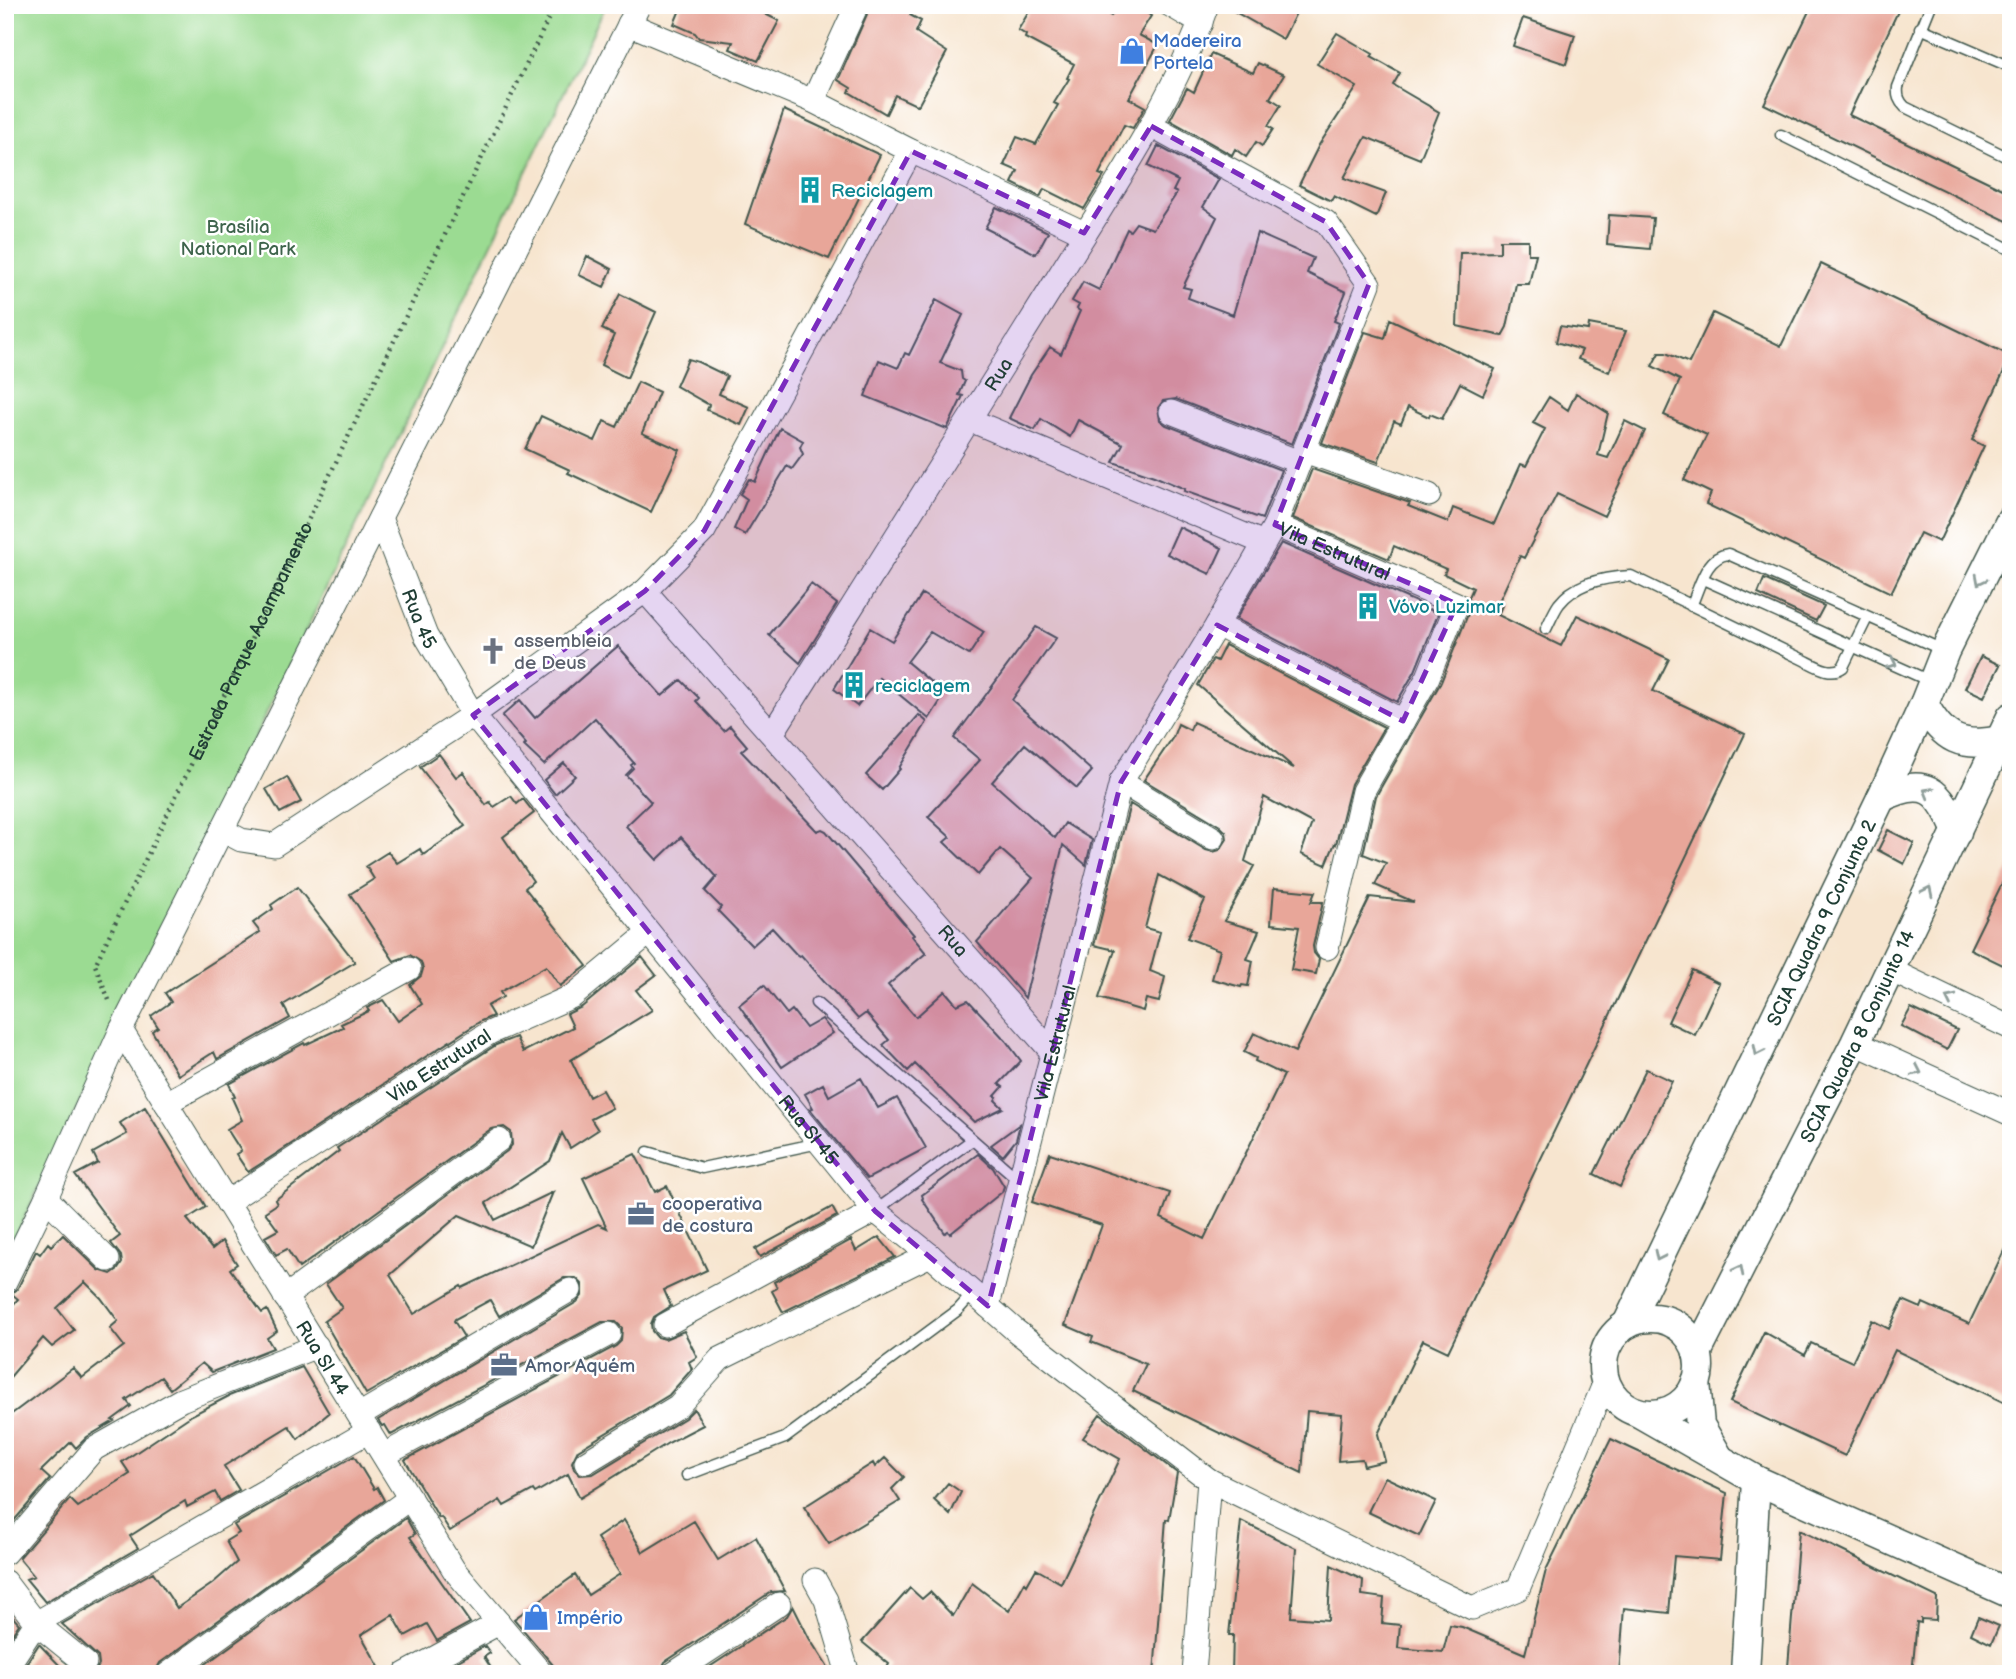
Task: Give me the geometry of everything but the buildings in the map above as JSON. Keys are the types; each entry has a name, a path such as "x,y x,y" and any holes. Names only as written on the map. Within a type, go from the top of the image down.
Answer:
{"street":[{"path":"813,101 857,5"},
{"path":"1170,5 1204,14"},
{"name":"Rua","path":"772,734 971,419 1151,126 1204,14"},
{"path":"5,1282 46,1198 121,1030 634,15 1084,233"},
{"path":"971,419 1270,534 1369,284 1326,222 1151,126"},
{"path":"222,830 241,840 274,845 473,715 645,591 704,531 911,151"},
{"path":"1171,412 1429,495"},
{"name":"Rua 45","path":"380,518 426,636 473,715"},
{"name":"SCIA Quadra 9 Conjunto 2","path":"1627,1324 1881,798 1945,651 2011,519"},
{"name":"Vila Estrutural","path":"981,1300 1020,1181 1121,782 1270,534 1457,604 1428,677 1363,791 1328,948"},
{"name":"Rua","path":"645,591 1052,1052"},
{"path":"1217,625 1403,721"},
{"path":"1928,693 1933,720 1945,734 1961,742 1980,744 2006,729"},
{"name":"Rua Sl 45","path":"473,715 875,1212 930,1255 1044,1354 1209,1480 1472,1608 1518,1589 1605,1382"},
{"name":"SCIA Quadra 8 Conjunto 14","path":"1697,1353 1855,1042 2006,729"},
{"path":"1121,782 1213,838"},
{"path":"1881,798 1900,788 1917,786 1935,794 1947,808 1957,832"},
{"name":"Vila Estrutural","path":"227,1202 489,1033 573,996 649,933"},
{"path":"166,1103 410,969"},
{"path":"1890,970 2011,1028"},
{"name":"Rua Sl 44","path":"121,1030 454,1570 542,1674"},
{"path":"1855,1042 2011,1114"},
{"path":"285,1297 499,1140"},
{"path":"46,1198 108,1260"},
{"path":"665,1325 875,1212"},
{"path":"586,1462 678,1406 720,1359 930,1255"},
{"path":"5,1670 36,1623 364,1423 570,1290"},
{"path":"1720,1459 1700,1425 1696,1382 1699,1367 1697,1353 1686,1334 1669,1321 1647,1318 1627,1324 1614,1335 1605,1349 1602,1366 1605,1382 1618,1402 1756,1480 2011,1594"},
{"path":"384,1455 609,1334"},
{"path":"5,1553 94,1449 181,1400 317,1346"},
{"path":"1639,1413 1657,1414 1674,1409 1687,1398 1696,1382"},
{"path":"1194,1674 1209,1480"},
{"path":"1745,1674 1756,1480"},
{"path":"167,1674 410,1498"},
{"path":"815,1580 826,1600 848,1674"},
{"path":"5,1582 36,1623 85,1663 77,1674"},
{"path":"673,1674 779,1604"},
{"path":"405,1674 499,1623"}],"lane":[{"path":"1931,5 1898,87 1897,95 1900,101 1905,107 2011,159"},
{"path":"1920,28 2011,67"},
{"path":"1781,135 2011,250"},
{"path":"1691,606 1711,561 1717,556 1728,554 1945,651"},
{"path":"1546,629 1560,603 1582,586 1610,577 1631,576 1830,671 1837,671 1843,667 1867,618"},
{"path":"1703,579 1852,648 1886,660 1928,693"},
{"path":"817,1003 1020,1181"},
{"path":"875,1212 972,1140"},
{"path":"649,1152 702,1168 819,1143"},
{"path":"687,1475 785,1438 958,1310 981,1300"}],"path":[{"name":"Estrada Parque Acampamento","path":"121,1030 95,965 555,5"}],"highlighted area":[{"path":"1151,126 1326,222 1369,284 1275,525 1457,604 1403,721 1217,625 1121,782 988,1306 875,1211 473,715 645,591 704,531 911,151 1084,233"}],"green space":[{"name":"Brasília National Park","path":"5,5 606,5 5,1258"}],"place":[{"name":"Madereira Portela","path":"1132,51"},
{"name":"Reciclagem","path":"810,190"},
{"name":"Vóvo Luzimar","path":"1368,606"},
{"name":"assembleia de Deus","path":"493,651"},
{"name":"reciclagem","path":"854,685"},
{"name":"cooperativa de costura","path":"641,1214"},
{"name":"Amor Aquém","path":"504,1365"},
{"name":"Império","path":"536,1617"}]}
